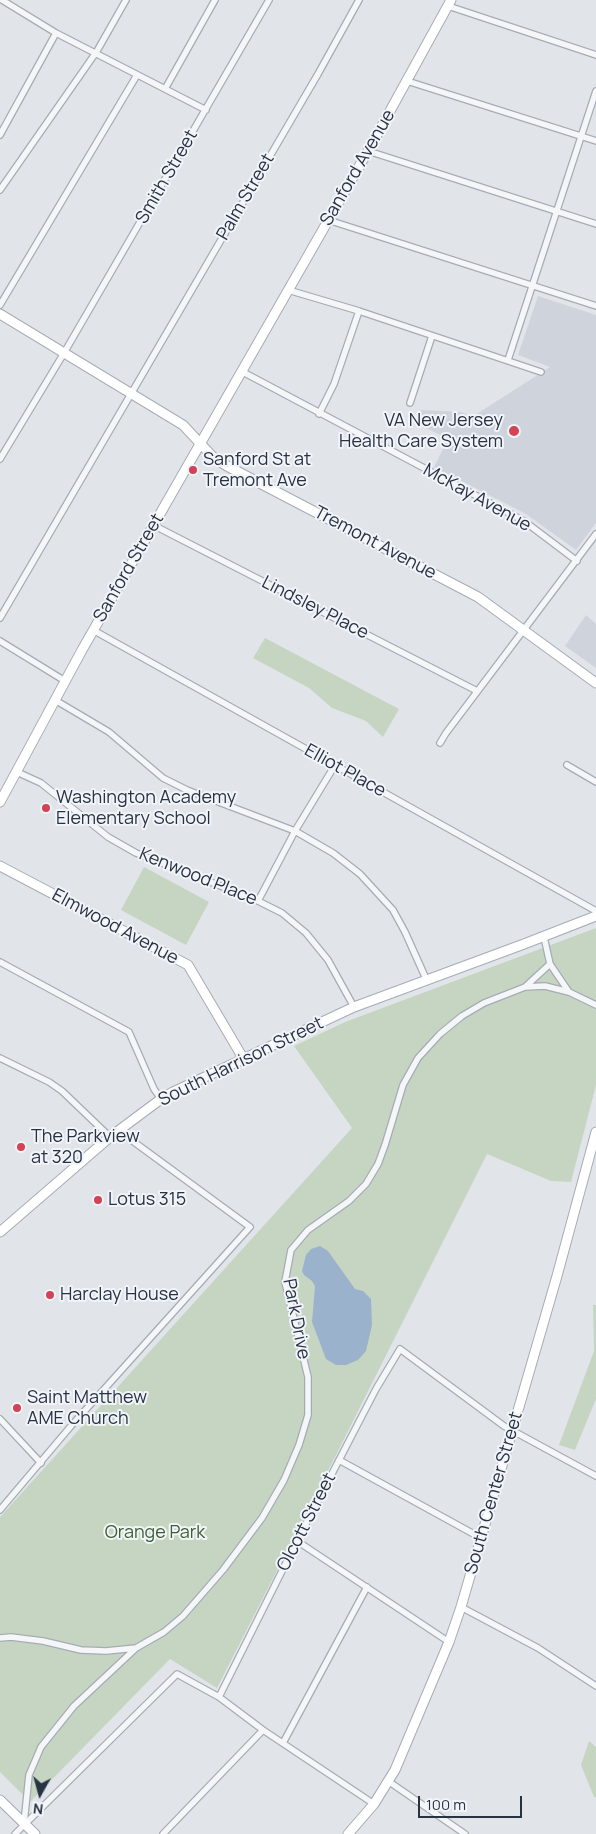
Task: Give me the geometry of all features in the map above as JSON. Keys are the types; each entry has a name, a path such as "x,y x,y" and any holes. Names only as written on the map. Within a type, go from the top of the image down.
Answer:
{"main road":[{"name":"Sanford Avenue","path":"262,335 368,151 450,3"},
{"name":"Tremont Avenue","path":"0,314 183,425 213,457 227,466 478,597 596,683"},
{"name":"Sanford Street","path":"0,802 93,630 262,335"},
{"name":"Elmwood Avenue","path":"0,866 188,965 243,1058"},
{"name":"South Harrison Street","path":"0,1232 110,1137 161,1099 243,1058 354,1007 596,916"},
{"name":"South Center Street","path":"348,1834 374,1804 388,1781 403,1752 449,1642 461,1607 558,1276 596,1133"},
{"path":"0,1800 35,1834"}],"street":[{"path":"2,0 56,33 206,110"},
{"path":"0,190 95,53 126,0"},
{"path":"165,89 215,0"},
{"name":"Smith Street","path":"0,459 64,353 269,0"},
{"name":"Palm Street","path":"0,618 360,0"},
{"path":"450,3 596,55"},
{"path":"0,135 56,33"},
{"path":"0,305 137,75"},
{"path":"407,81 596,141"},
{"path":"508,360 596,91"},
{"path":"368,151 596,224"},
{"path":"328,220 596,306"},
{"path":"288,290 359,311 540,372"},
{"path":"319,414 334,384 359,311"},
{"path":"410,403 432,336"},
{"name":"McKay Avenue","path":"241,372 524,521 576,561"},
{"name":"Lindsley Place","path":"153,525 478,691"},
{"path":"440,743 596,534"},
{"name":"Elliot Place","path":"93,630 596,911"},
{"path":"0,641 66,681"},
{"path":"55,700 110,732 163,778 187,790 295,831 333,853 360,874 392,910 406,932 427,981"},
{"path":"258,901 295,831 335,765"},
{"path":"567,765 596,782"},
{"name":"Kenwood Place","path":"17,772 41,783 108,837 136,853 258,901 282,913 306,933 328,960 354,1007"},
{"path":"544,937 550,964 570,992"},
{"path":"0,962 129,1032 154,1088 161,1099"},
{"path":"525,987 550,964"},
{"name":"Park Drive","path":"24,1823 29,1775 41,1747 74,1706 136,1648 164,1632 183,1616 224,1570 262,1518 284,1480 299,1445 308,1415 308,1377 285,1282 291,1250 308,1230 350,1201 366,1184 378,1164 404,1086 418,1058 440,1034 462,1016 484,1003 525,987 545,986 570,992 596,1005"},
{"path":"0,1058 49,1082 62,1091 110,1137"},
{"path":"0,1510 42,1463 71,1426 250,1227 119,1131"},
{"name":"Olcott Street","path":"219,1697 339,1460 376,1389 400,1349 512,1430"},
{"path":"0,1419 42,1463"},
{"path":"512,1430 596,1476"},
{"path":"339,1460 481,1538"},
{"path":"297,1541 449,1642"},
{"path":"282,1743 367,1587"},
{"path":"461,1607 538,1648 596,1686"},
{"name":"Park Drive","path":"0,1638 11,1637 43,1641 81,1650 106,1651 136,1648"},
{"path":"15,1834 24,1823 177,1674 219,1697 282,1743 374,1804"},
{"path":"163,1834 264,1730"},
{"path":"388,1781 465,1834"}],"shaded area":[{"name":"VA New Jersey Health Care System","path":"538,296 596,315 596,523 576,550 526,514 434,467 448,439 416,423 421,410 462,412 472,417 550,367 518,355"},
{"path":"586,615 596,624 596,668 565,646"}],"green space":[{"path":"265,638 399,709 383,737 366,721 332,708 309,688 253,658"},
{"path":"144,867 209,902 186,945 121,910"},
{"name":"Orange Park","path":"596,928 596,1085 571,1182 551,1181 487,1154 217,1688 170,1659 30,1802 0,1772 0,1517 352,1128 294,1046 345,1022"},
{"path":"593,1305 596,1305 596,1399 575,1450 559,1445 594,1351"},
{"path":"589,1741 596,1747 596,1797 594,1797 581,1765"}],"water":[{"path":"320,1246 328,1251 355,1289 363,1291 371,1299 372,1325 366,1351 358,1360 346,1365 336,1365 326,1359 312,1322 315,1286 302,1271 306,1255 311,1249"}],"place":[{"name":"VA New Jersey Health Care System","path":"514,431"},
{"name":"Sanford St at Tremont Ave","path":"193,470"},
{"name":"Washington Academy Elementary School","path":"46,808"},
{"name":"The Parkview at 320","path":"21,1147"},
{"name":"Lotus 315","path":"98,1200"},
{"name":"Harclay House","path":"50,1295"},
{"name":"Saint Matthew AME Church","path":"17,1408"}]}
